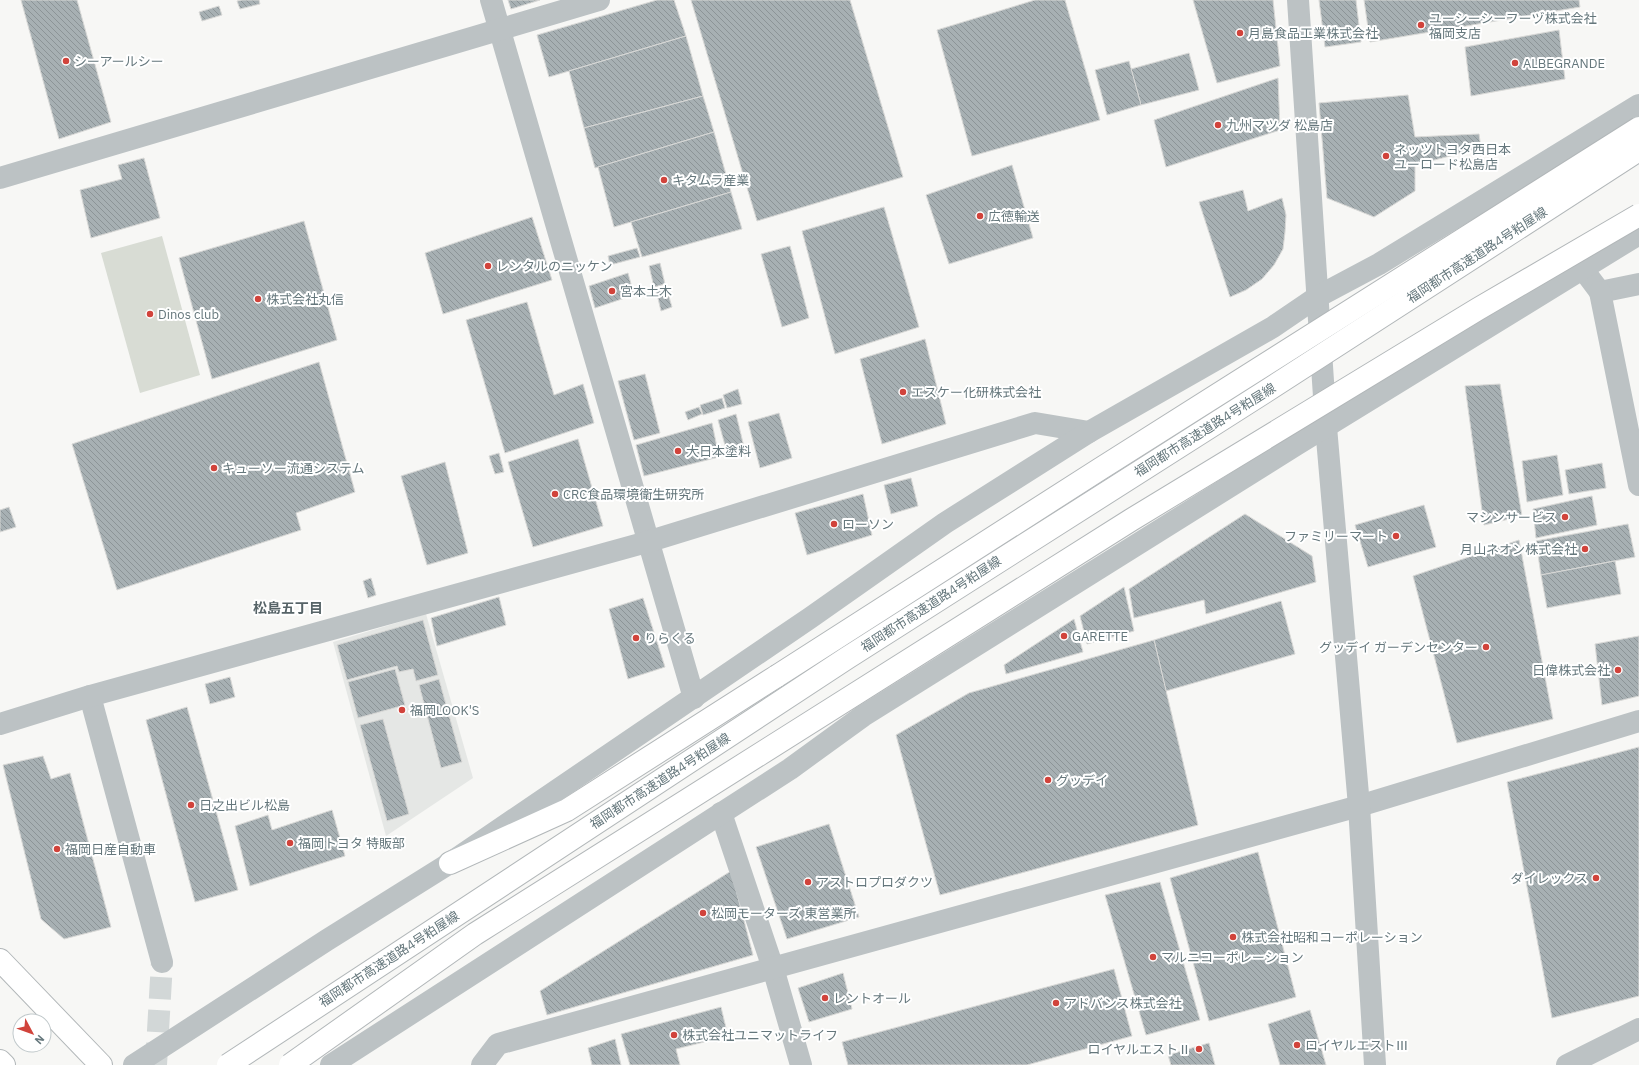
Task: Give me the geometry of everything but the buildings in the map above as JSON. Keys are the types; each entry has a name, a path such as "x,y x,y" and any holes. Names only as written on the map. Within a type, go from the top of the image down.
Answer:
{"highway":[{"path":"450,863 567,810 1100,469 1639,128"},
{"name":"福岡都市高速道路4号粕屋線","path":"228,1065 854,653 1272,388 1639,150"},
{"name":"福岡都市高速道路4号粕屋線","path":"290,1065 475,934 1124,524 1478,309 1639,215"},
{"path":"0,960 101,1065"},
{"path":"0,1061 4,1065"}],"street":[{"path":"491,0 647,542 694,698"},
{"path":"0,178 599,0"},
{"path":"1298,0 1326,427 1359,806 1375,1065"},
{"path":"134,1065 327,940 450,863 694,698 945,523 1089,432 1273,327 1317,297 1379,264 1639,105"},
{"path":"331,1065 790,769 863,716 1326,427 1639,234"},
{"path":"1582,268 1600,292 1639,486"},
{"path":"1600,292 1639,284"},
{"path":"0,724 90,696 647,542 1035,423 1089,432"},
{"path":"90,696 162,962"},
{"path":"482,1065 498,1044 1359,806 1639,721"},
{"path":"721,813 773,968 801,1065"},
{"path":"1567,1065 1639,1029"}],"shaded area":[{"name":"Dinos club","path":"162,236 200,375 140,393 101,253"},
{"name":"福岡LOOK'S","path":"426,614 473,778 386,836 333,642"}],"tunnel":[{"path":"156,1065 162,962"}],"place":[{"name":"ユーシーシーフーヅ株式会社 福岡支店","path":"1421,25"},
{"name":"月島食品工業株式会社","path":"1240,33"},
{"name":"シーアールシー","path":"66,61"},
{"name":"ALBEGRANDE","path":"1515,63"},
{"name":"九州マツダ 松島店","path":"1218,125"},
{"name":"ネッツトヨタ西日本 ユーロード松島店","path":"1386,156"},
{"name":"キタムラ産業","path":"664,180"},
{"name":"広徳輸送","path":"980,216"},
{"name":"レンタルのニッケン","path":"488,266"},
{"name":"宮本土木","path":"612,291"},
{"name":"株式会社丸信","path":"258,299"},
{"name":"Dinos club","path":"150,314"},
{"name":"エスケー化研株式会社","path":"903,392"},
{"name":"大日本塗料","path":"678,451"},
{"name":"キューソー流通システム","path":"214,468"},
{"name":"CRC食品環境衛生研究所","path":"555,494"},
{"name":"マシンサービス","path":"1565,517"},
{"name":"ローソン","path":"834,524"},
{"name":"ファミリーマート","path":"1396,536"},
{"name":"月山ネオン株式会社","path":"1585,549"},
{"name":"GARETTE","path":"1064,636"},
{"name":"りらくる","path":"636,638"},
{"name":"グッデイ ガーデンセンター","path":"1486,647"},
{"name":"日偉株式会社","path":"1618,670"},
{"name":"福岡LOOK'S","path":"402,710"},
{"name":"グッデイ","path":"1048,780"},
{"name":"日之出ビル松島","path":"191,805"},
{"name":"福岡トヨタ 特販部","path":"290,843"},
{"name":"福岡日産自動車","path":"57,849"},
{"name":"ダイレックス","path":"1596,878"},
{"name":"アストロプロダクツ","path":"808,882"},
{"name":"松岡モーターズ 東営業所","path":"703,913"},
{"name":"株式会社昭和コーポレーション","path":"1233,937"},
{"name":"マルニコーポレーション","path":"1153,957"},
{"name":"レントオール","path":"825,998"},
{"name":"アドバンス株式会社","path":"1056,1003"},
{"name":"株式会社ユニマットライフ","path":"674,1035"},
{"name":"ロイヤルエストⅢ","path":"1297,1045"},
{"name":"ロイヤルエストⅡ","path":"1199,1049"}],"district":[{"name":"松島五丁目","path":"288,608"}]}
